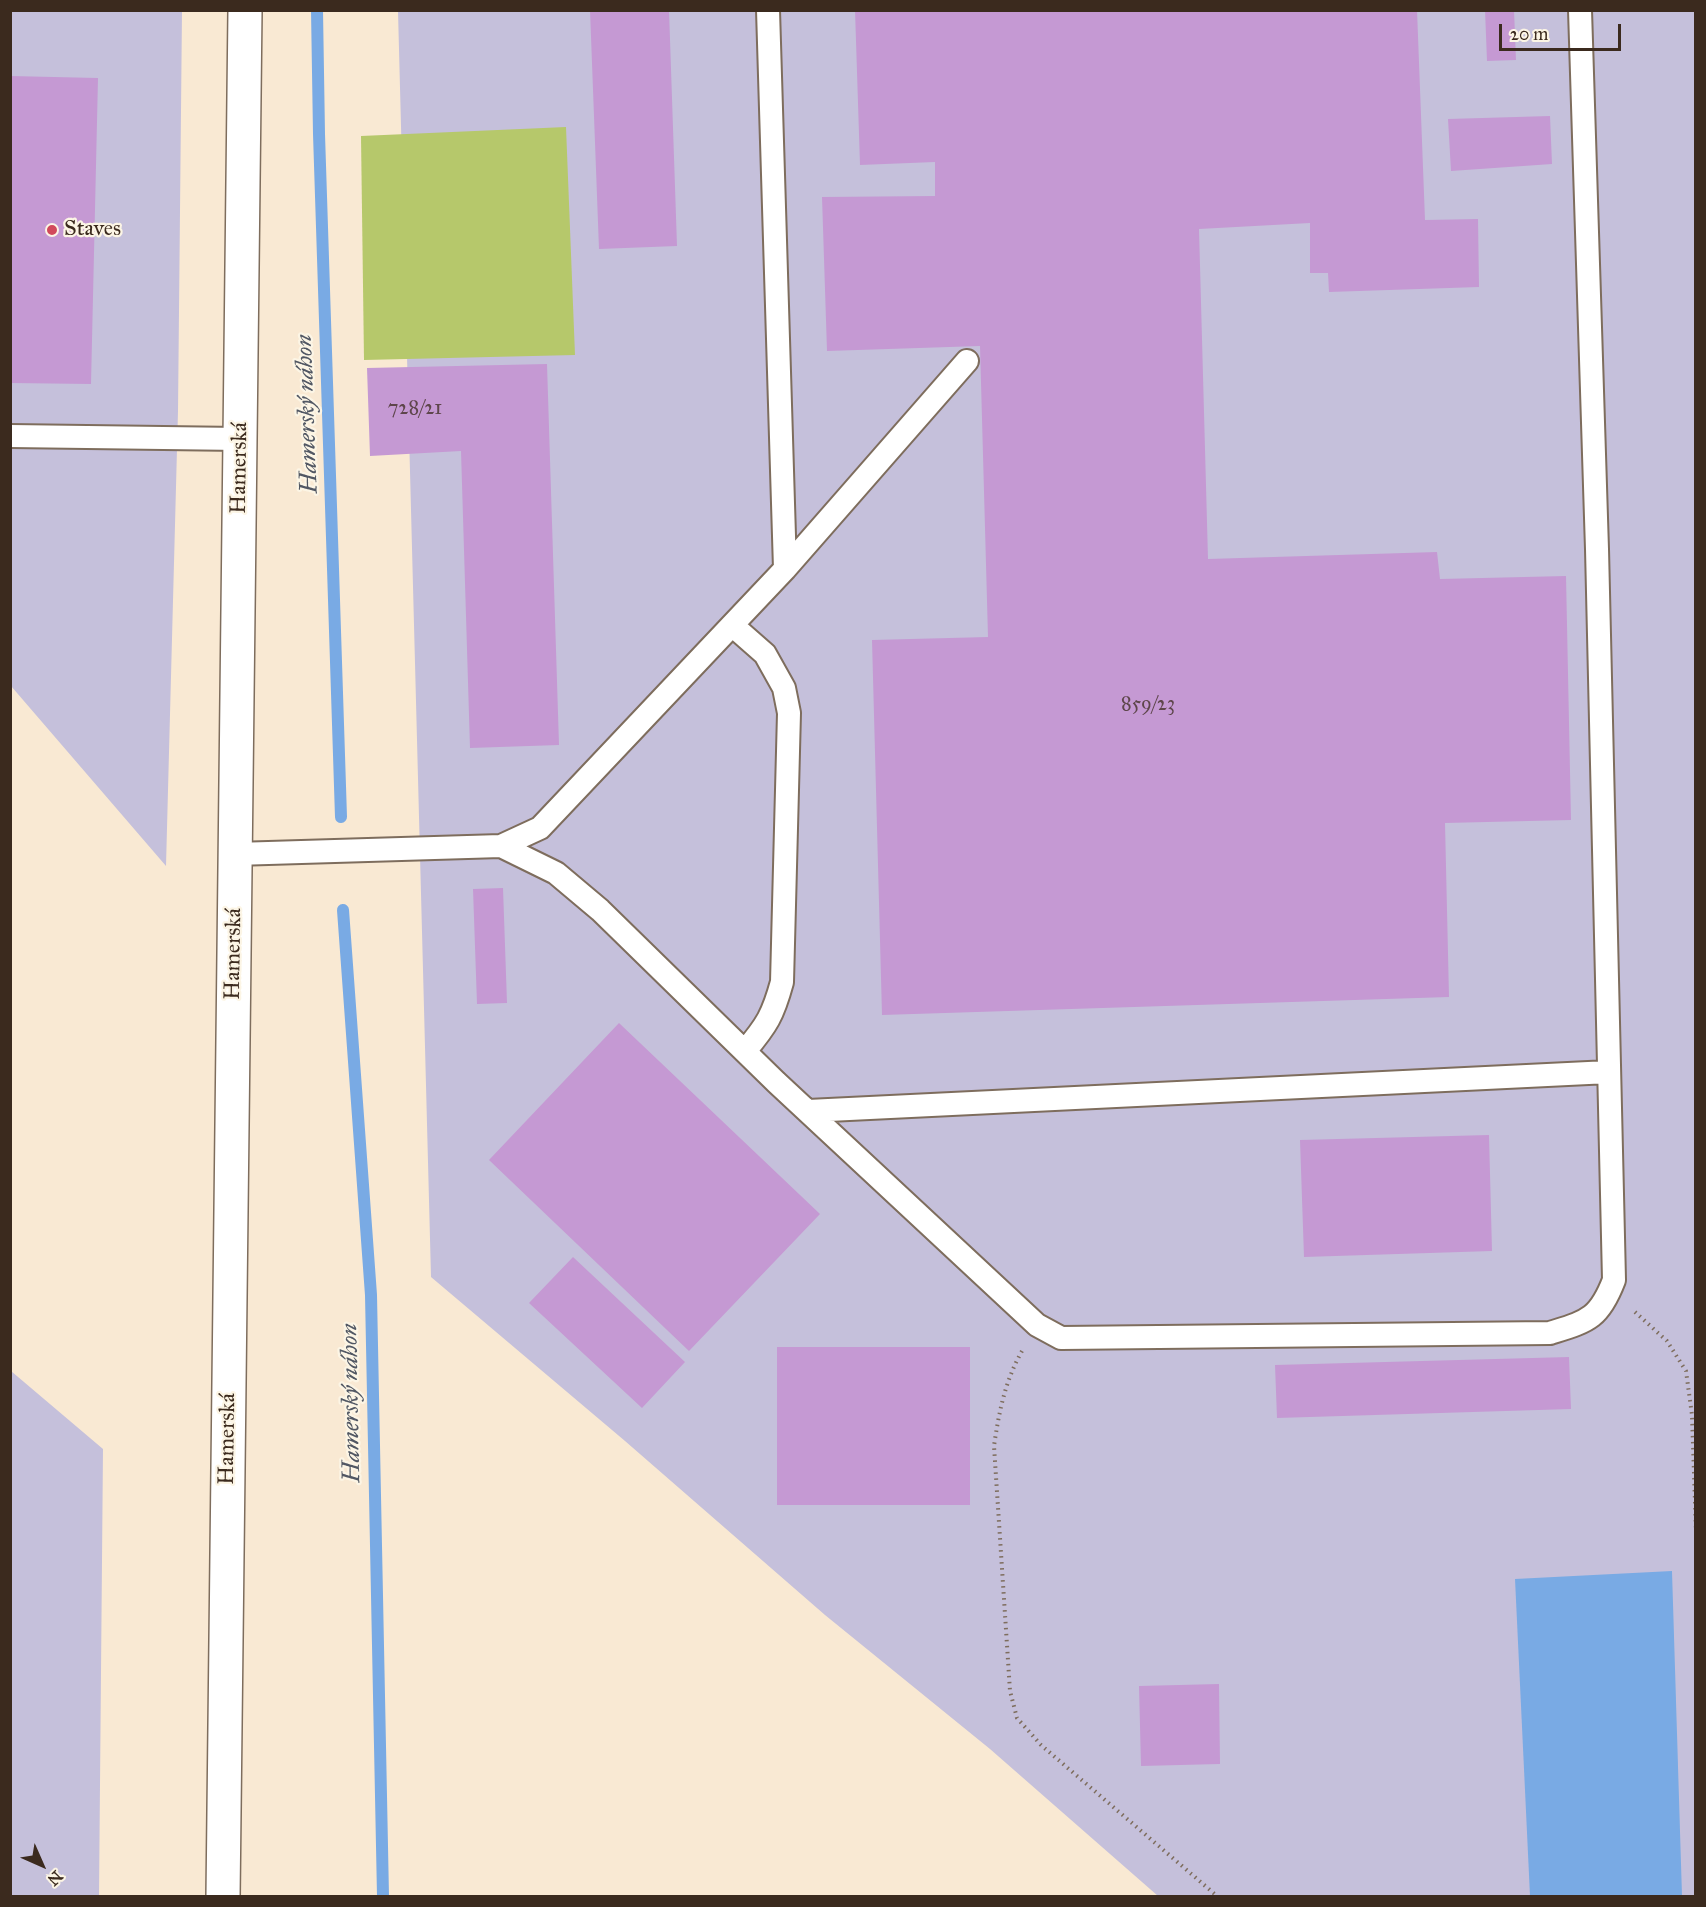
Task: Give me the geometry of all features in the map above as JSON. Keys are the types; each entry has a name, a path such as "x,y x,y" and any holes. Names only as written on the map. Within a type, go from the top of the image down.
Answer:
{"street":[{"name":"Hamerská","path":"223,1896 244,10"}],"lane":[{"path":"768,10 784,569"},
{"path":"501,846 556,873 600,910 808,1112 1037,1325 1061,1338 1550,1333 1585,1322 1604,1305 1614,1280 1596,525 1580,10"},
{"path":"235,854 501,846 540,828 784,569 967,361"},
{"path":"10,436 240,439"},
{"path":"732,625 765,654 784,688 789,713 782,982 765,1027 745,1051"},
{"path":"808,1112 1609,1072"}],"path":[{"path":"1609,1293 1643,1317 1667,1341 1686,1371 1692,1415 1695,1531"},
{"path":"1037,1325 1010,1371 1000,1407 994,1446 1010,1691 1017,1718 1041,1745 1217,1896"}],"shaded area":[{"path":"10,11 182,11 178,411 166,866 11,686"},
{"path":"398,11 1695,11 1695,1896 1158,1896 990,1749 825,1615 625,1441 431,1277"},
{"path":"11,1371 103,1449 99,1896 11,1896"}],"green space":[{"path":"566,127 575,355 364,360 361,136"}],"water":[{"path":"1672,1571 1682,1896 1530,1896 1515,1579"}],"building":[{"path":"590,10 669,10 677,246 599,249"},
{"path":"855,10 1417,10 1425,220 1478,219 1479,287 1329,292 1328,273 1310,273 1310,223 1199,229 1208,559 1437,552 1440,579 1566,576 1571,820 1445,823 1449,997 882,1015 872,640 988,637 980,346 827,351 822,197 935,196 935,162 860,165"},
{"path":"1485,10 1514,10 1516,60 1487,61"},
{"name":"Staves","path":"10,76 98,78 91,384 10,383"},
{"path":"1550,116 1552,164 1451,171 1448,119"},
{"path":"547,364 559,745 470,748 461,451 370,456 367,368"},
{"path":"503,888 507,1003 477,1004 473,889"},
{"path":"619,1023 820,1214 689,1351 489,1160"},
{"path":"1489,1135 1492,1251 1304,1257 1300,1140"},
{"path":"573,1257 685,1362 642,1408 529,1303"},
{"path":"777,1347 970,1347 970,1505 777,1505"},
{"path":"1569,1357 1571,1409 1277,1418 1275,1365"},
{"path":"1219,1684 1220,1764 1141,1766 1139,1686"}],"waterway":[{"name":"Hamerský náhon","path":"317,10 341,817"},
{"name":"Hamerský náhon","path":"343,910 371,1295 383,1896"}],"place":[{"name":"Staves","path":"52,230"}]}
